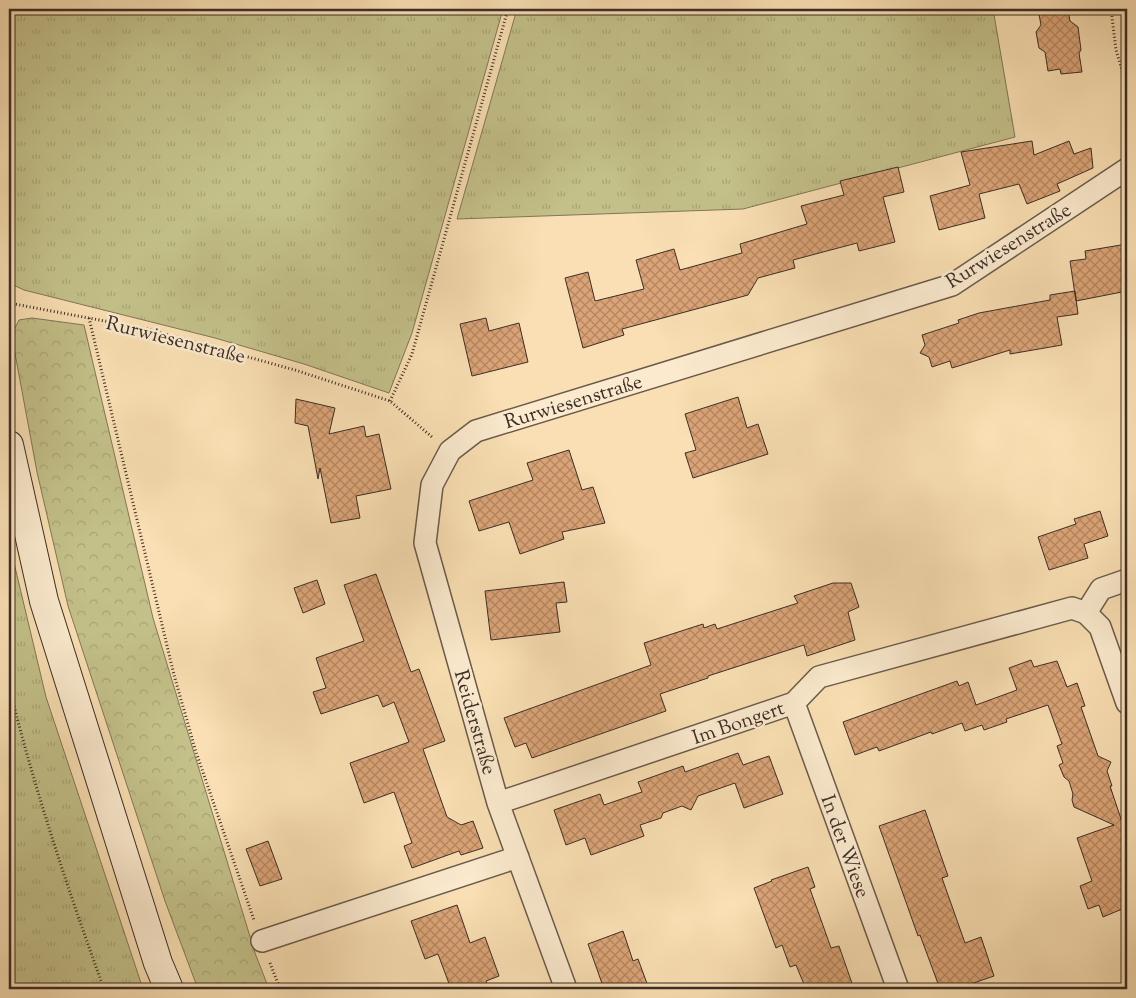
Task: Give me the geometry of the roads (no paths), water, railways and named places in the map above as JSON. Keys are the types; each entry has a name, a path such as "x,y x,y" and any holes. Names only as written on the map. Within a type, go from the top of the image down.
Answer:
{"main road":[{"path":"9,446 44,601 158,963 169,989"}],"street":[{"name":"Rurwiesenstraße","path":"450,451 476,430 952,285 1127,169"},
{"name":"Reiderstraße","path":"450,451 432,485 425,543 498,803 566,989"},
{"path":"1127,580 1101,589 1086,613 1100,627 1127,703"},
{"name":"Im Bongert","path":"498,803 794,703 819,677 1072,608 1086,613"},
{"name":"In der Wiese","path":"794,703 898,989"},
{"path":"262,941 518,857"}]}
